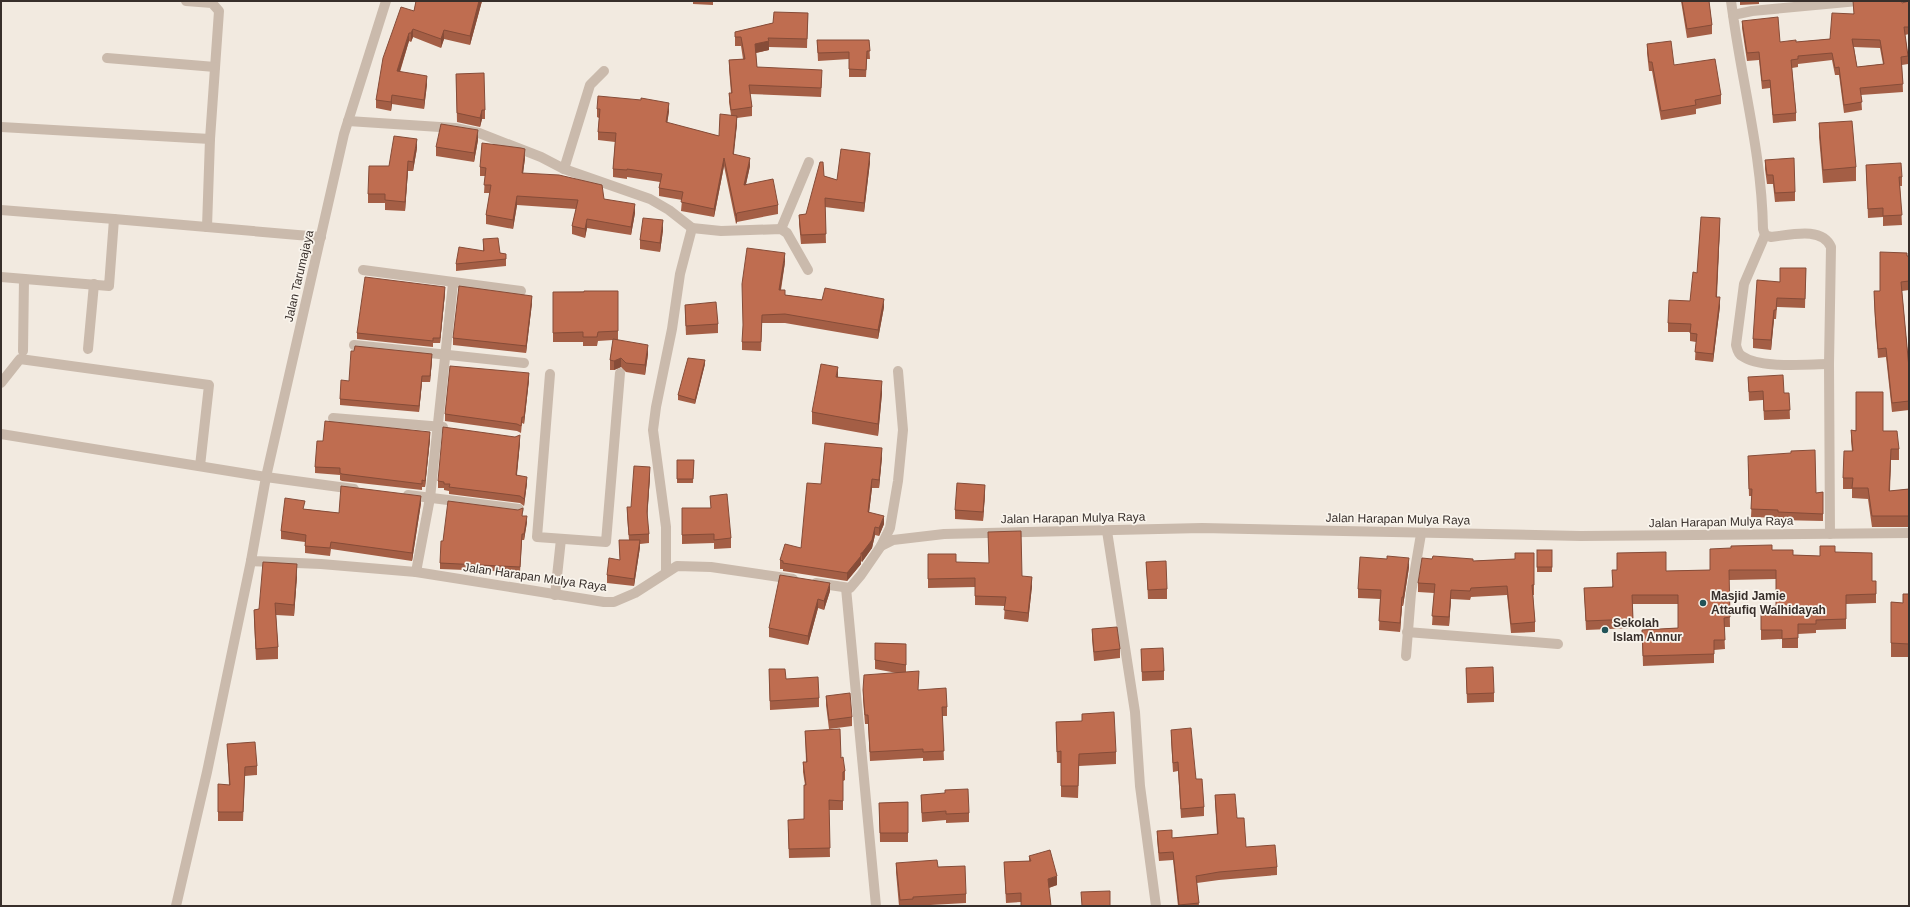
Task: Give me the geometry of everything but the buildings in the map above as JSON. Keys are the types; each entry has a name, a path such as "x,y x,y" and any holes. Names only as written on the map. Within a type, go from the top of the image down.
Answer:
{"street":[{"path":"186,1 212,3 219,11 210,139 207,227"},
{"name":"Jalan Tarumajaya","path":"176,906 209,764 251,561 266,477 321,237 348,121 386,1"},
{"path":"1731,1 1753,126 1762,188 1762,229 1765,235 1771,237 1817,234 1825,237 1829,241 1831,247 1829,364 1830,534"},
{"path":"1734,15 1752,11 1858,1"},
{"path":"107,58 215,67"},
{"path":"564,169 590,85 604,71"},
{"path":"348,121 455,128 479,133 564,169 650,199 669,210 692,228 721,231 781,229 787,234 808,270"},
{"path":"1,126 210,139"},
{"path":"781,229 809,162"},
{"path":"1,210 321,237"},
{"path":"1,277 109,286 114,219"},
{"path":"666,572 666,527 653,430 660,384 672,329 680,274 692,228"},
{"path":"1765,235 1744,284 1736,345 1738,352 1742,356 1751,360 1771,364 1829,364"},
{"path":"363,270 521,291"},
{"path":"23,351 24,279"},
{"path":"416,572 430,498 444,355 454,283"},
{"path":"88,349 94,284"},
{"path":"354,345 524,363"},
{"path":"1,383 20,359 209,385 200,466"},
{"path":"876,906 846,588 853,585 881,546 890,528 898,481 903,430 898,371"},
{"path":"550,374 537,537 606,542 620,373"},
{"path":"333,418 451,428"},
{"path":"1,434 266,477 361,490"},
{"path":"399,494 519,509"},
{"name":"Jalan Harapan Mulya Raya","path":"881,546 893,540 944,534 1202,528 1421,534 1657,536 1909,533"},
{"path":"1107,531 1135,712 1140,786 1156,906"},
{"path":"1406,656 1411,593 1421,534"},
{"path":"555,595 561,539"},
{"name":"Jalan Harapan Mulya Raya","path":"251,561 321,564 416,572 604,602 614,602 649,586 666,572 677,566 684,565 740,571 846,588"},
{"path":"1408,632 1558,644"}],"place":[{"name":"Masjid Jamie Attaufiq Walhidayah","path":"1703,603"},
{"name":"Sekolah Islam Annur","path":"1605,630"}]}
